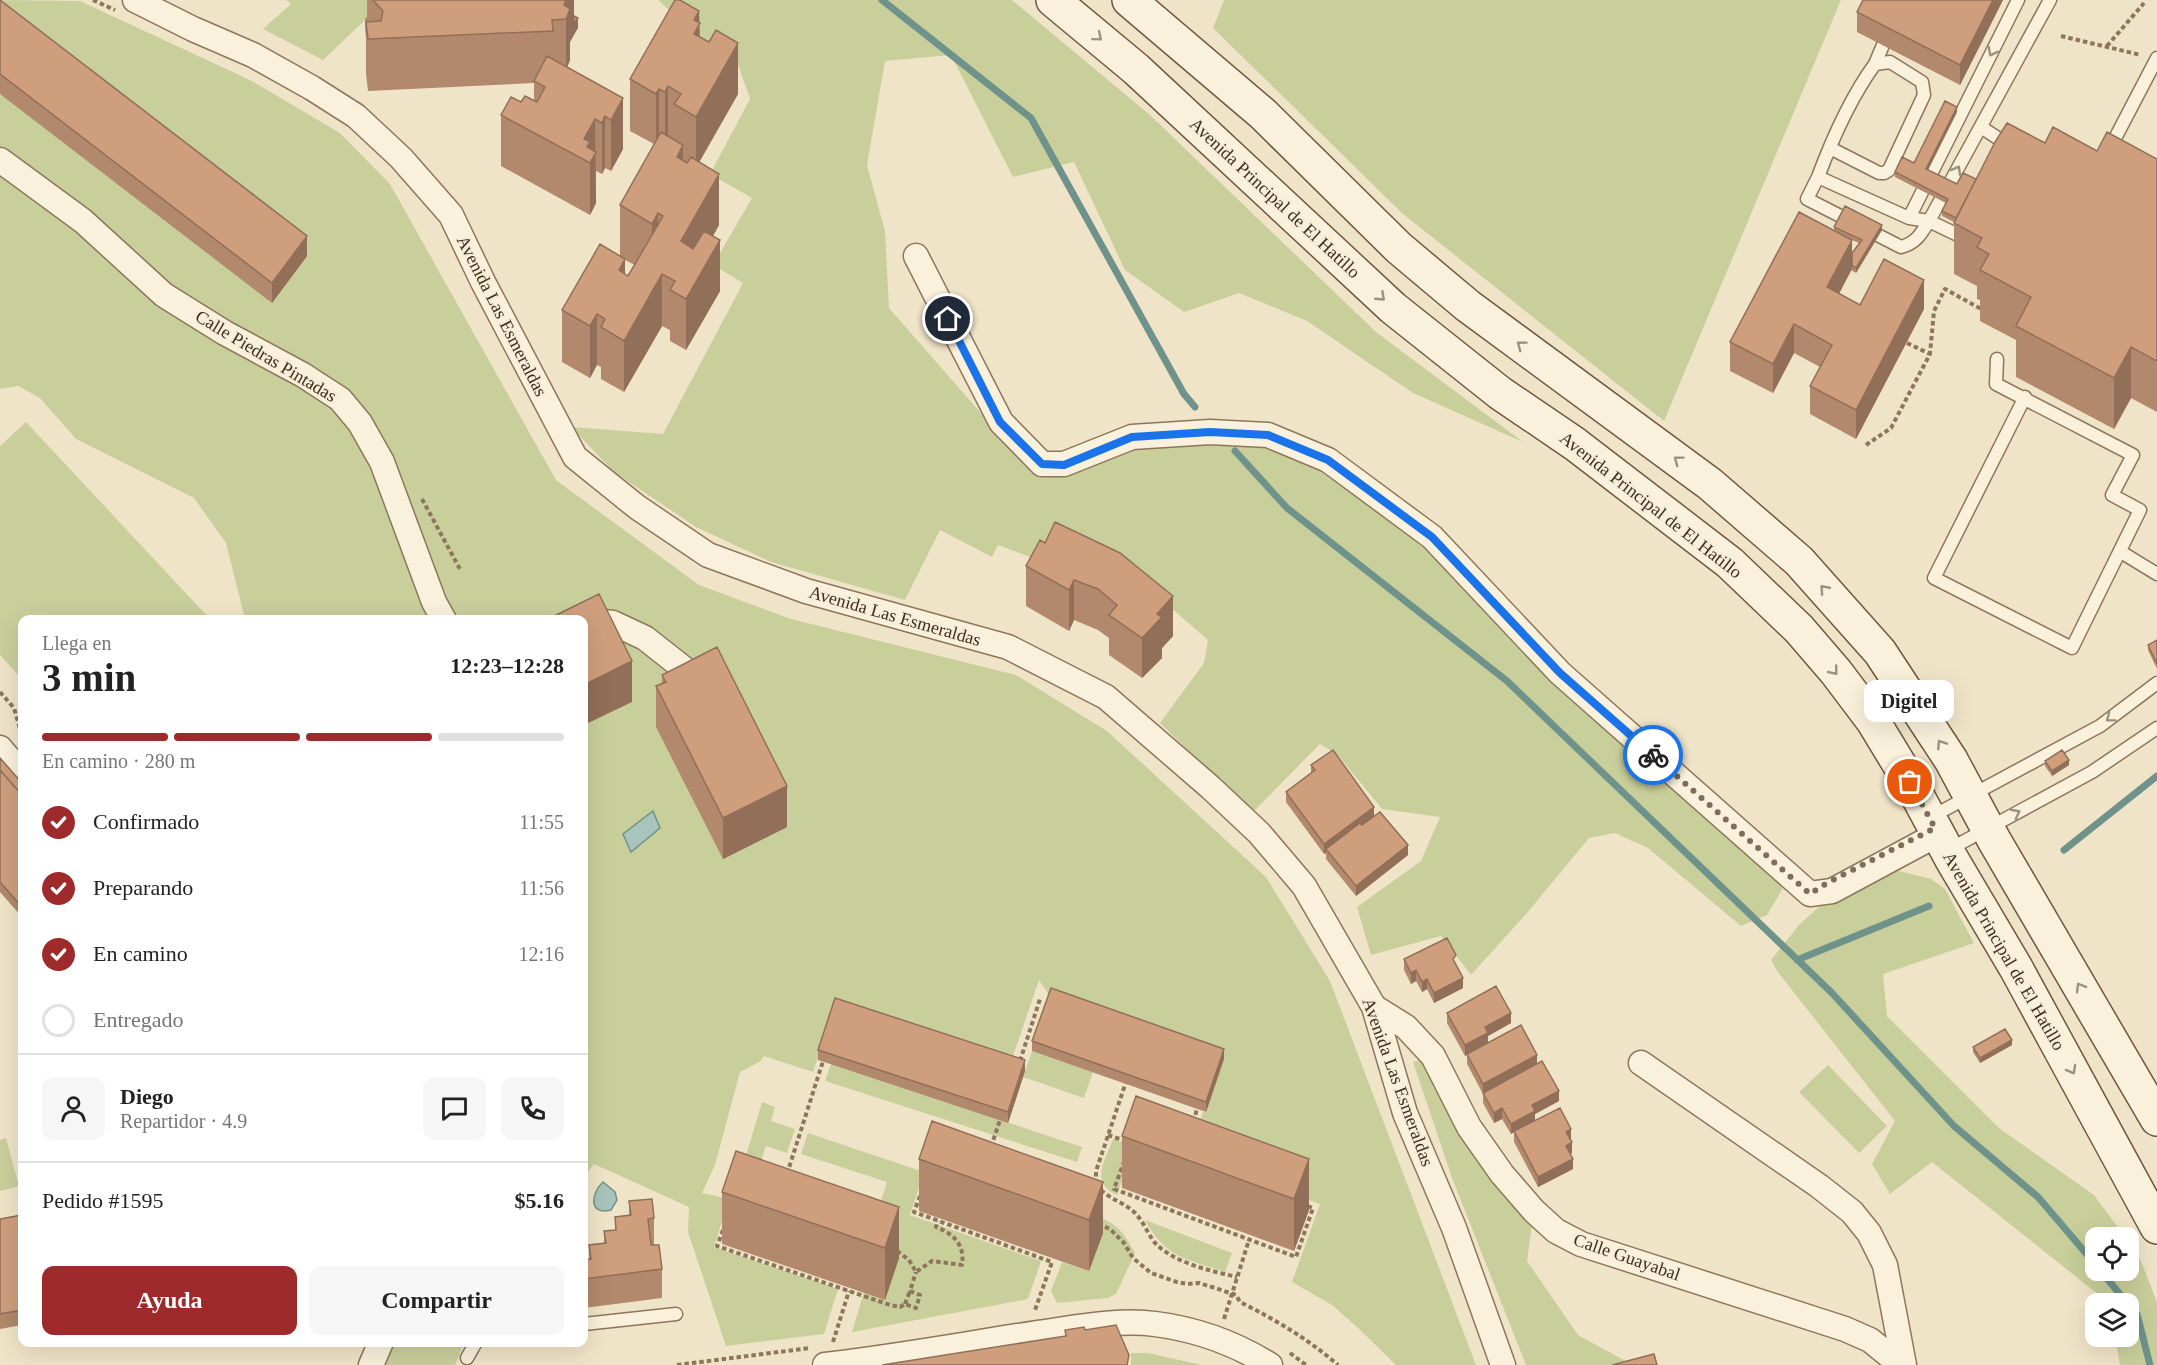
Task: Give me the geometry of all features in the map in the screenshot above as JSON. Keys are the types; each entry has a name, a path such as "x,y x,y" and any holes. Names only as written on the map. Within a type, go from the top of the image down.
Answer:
{"main road":[{"name":"Avenida Principal de El Hatillo","path":"1053,0 1136,69 1393,308 1500,393 1584,451 1730,563 1799,629 1836,672 1873,721 1910,782 2016,968 2157,1227"},
{"path":"1130,0 1263,114 1399,249 1468,306 1710,484 1799,561 1880,652 1952,760 1969,796 2157,1119"}],"street":[{"name":"Avenida Las Esmeraldas","path":"135,0 253,55 312,88 356,116 401,158 451,215 483,282 575,457 637,507 708,555 806,591 1008,647 1106,697 1210,787 1259,833 1304,886 1374,1007 1405,1113 1454,1228 1503,1365"},
{"name":"Calle Piedras Pintadas","path":"0,160 83,221 164,295 225,333 303,375 340,399 360,423 382,462 434,602 441,615"},
{"path":"916,256 1000,422 1042,464 1064,465 1132,437 1210,432 1268,435 1328,460 1432,537 1560,673 1810,894 1827,883 1937,833"},
{"path":"588,621 613,623 645,638 692,675"},
{"path":"0,748 18,769"},
{"name":"Calle Guayabal","path":"1374,1007 1406,1027 1433,1056 1469,1127 1502,1174 1534,1211 1556,1231 1581,1244 1845,1329 1870,1340 1902,1365"},
{"path":"1641,1063 1819,1186 1852,1212 1869,1233 1886,1265 1902,1365"},
{"path":"828,1355 1064,1329 1153,1323 1184,1329 1244,1351 1270,1365"},
{"path":"371,1365 379,1347"}],"lane":[{"path":"1909,218 2018,0"},
{"path":"1883,45 1875,64 1861,84 1807,199 1901,247 1911,244 1920,236 2050,0"},
{"path":"2121,153 2110,148 2157,58"},
{"path":"1830,148 1879,172 1884,173 1889,170 1924,95 1922,82 1907,71 1890,62 1875,64"},
{"path":"1981,127 2005,143 2000,153"},
{"path":"1818,177 1909,218 1929,221 1958,235 1968,214"},
{"path":"1997,359 1996,384 2025,398 2133,455 2112,495 2140,510 2072,648 1934,578 2025,398"},
{"path":"2121,552 2157,574"},
{"path":"1937,833 1969,796 2100,726 2157,683"},
{"path":"1937,833 1988,828 2092,772 2157,728"},
{"path":"588,1324 676,1314"},
{"path":"467,1358 473,1347"}],"path":[{"path":"2107,46 2144,3"},
{"path":"2061,36 2120,51"},
{"path":"1866,445 1891,428 1930,354 1934,311 1945,290 1985,312"},
{"path":"1906,343 1930,354"},
{"path":"0,692 14,708 18,722"},
{"path":"1019,1063 1040,999"},
{"path":"785,1178 827,1051"},
{"path":"1130,1070 1096,1171 1096,1184 1103,1192 1132,1210 1157,1245 1182,1260 1237,1277"},
{"path":"1190,1129 1201,1099"},
{"path":"990,1152 1004,1107"},
{"path":"1108,1135 1131,1143 1313,1208 1296,1257 1114,1189 1131,1143"},
{"path":"921,1194 914,1212 1052,1262 1033,1317"},
{"path":"724,1226 717,1246 900,1307 905,1304 916,1272 932,1261 962,1265 962,1249 951,1234 936,1227 938,1221"},
{"path":"1093,1222 1110,1229 1124,1243 1133,1258 1150,1272 1167,1279 1188,1284 1199,1283 1236,1295 1240,1302 1292,1330 1338,1365"},
{"path":"1222,1325 1249,1240"},
{"path":"893,1250 901,1252 916,1272"},
{"path":"828,1355 849,1291"},
{"path":"905,1304 916,1308 920,1295 910,1291"}],"green space":[{"path":"0,0 80,1 250,80 340,133 390,184 556,480 699,585 791,619 1016,675 1107,731 1266,877 1330,981 1476,1365 1396,1365 1332,1305 1292,1282 1320,1204 1270,1186 1190,1149 1203,1112 1206,1112 1224,1059 1051,998 1039,980 1010,1065 835,1008 813,1072 764,1056 761,1061 740,1072 715,1165 702,1193 729,1199 714,1247 838,1289 824,1334 726,1346 688,1232 689,1207 594,1164 588,1172 588,615 244,615 226,543 194,498 76,439 40,398 18,386 0,389"},
{"path":"286,0 383,0 383,3 323,60 263,29 291,4"},
{"path":"658,0 1012,0 1151,116 1376,332 1523,442 1413,393 1307,321 1239,293 1184,312 1125,270 1074,162 1013,177 951,55 885,61 867,165 885,231 889,308 1037,474 1067,476 1134,447 1213,442 1270,446 1332,471 1417,536 1700,811 1783,888 1767,915 1741,926 1648,848 1615,833 1589,838 1527,913 1471,975 1441,936 1371,955 1357,907 1421,861 1440,817 1382,809 1337,754 1320,744 1252,813 1160,723 1204,663 1208,640 1129,571 1044,562 998,545 992,557 940,530 905,600 771,562 696,527 614,472 571,427 663,434 743,283 713,265 752,198 710,174 750,99 735,56 700,39"},
{"path":"1224,0 1841,0 1664,421 1403,214 1213,28"},
{"path":"26,422 206,615 18,615 18,675 0,655 0,446"},
{"path":"1895,870 1931,879 1945,889 1974,943 1883,974 1887,1016 1999,1128 2094,1195 2118,1227 2085,1227 2085,1281 2139,1281 2139,1258 2157,1302 2157,1365 2120,1365 2117,1347 2139,1347 2139,1293 2096,1293 1932,1162 1890,1194 1872,1164 1895,1121 1777,971 1771,960 1799,925 1830,897"},
{"path":"1032,1051 1093,1072 1084,1098 1023,1077"},
{"path":"1433,1056 1534,1211 1527,1261 1578,1335 1633,1365 1526,1365 1452,1178 1413,1062"},
{"path":"831,1064 1082,1147 1077,1162 825,1081"},
{"path":"1828,1065 1887,1126 1859,1153 1799,1092"},
{"path":"762,1102 775,1107 771,1121 795,1129 787,1153 766,1146 760,1164 745,1159"},
{"path":"808,1133 924,1172 910,1215 1041,1261 1028,1299 852,1332 864,1292 885,1299 871,1232 887,1182 801,1154"},
{"path":"6,1138 18,1186 0,1191 0,1140"},
{"path":"1113,1139 1134,1147 1117,1195 1108,1190 1101,1178 1103,1163"},
{"path":"1086,1213 1116,1226 1135,1253 1116,1294 1108,1298 1057,1303 1051,1291 1062,1262 1089,1271"},
{"path":"1145,1220 1232,1253 1225,1272 1188,1260 1169,1250 1153,1233"},
{"path":"393,1347 462,1347 455,1365 383,1365"},
{"path":"1131,1353 1148,1353 1202,1365 1131,1365"}],"water":[{"path":"653,811 660,828 631,852 623,834"},
{"path":"603,1182 615,1192 617,1200 611,1210 598,1210 595,1207 594,1197"}],"building":[{"path":"0,0 307,236 272,283 0,74"},
{"path":"373,0 566,0 564,5 570,9 566,19 552,20 553,31 368,39 366,22 381,21 383,11"},
{"path":"675,0 680,0 699,11 694,20 700,23 694,34 709,42 716,30 738,43 696,117 674,104 681,94 668,86 665,92 659,89 656,94 630,79"},
{"path":"1863,0 1993,0 1960,65 1857,12"},
{"path":"547,56 623,98 611,120 605,116 602,123 595,119 584,139 590,142 587,147 596,152 590,163 501,115 511,97 521,102 525,96 537,102 545,87 534,81"},
{"path":"1945,101 1957,107 1926,169 1957,184 1963,173 1976,179 1956,218 1942,211 1948,199 1895,172 1902,157 1914,163"},
{"path":"2007,123 2045,143 2053,127 2097,151 2107,132 2157,159 2157,361 2131,347 2114,378 2016,326 2031,297 1980,270 1989,254 1977,247 1982,238 1954,223"},
{"path":"661,132 683,145 677,157 687,163 691,157 719,174 681,241 693,249 704,231 720,240 686,299 670,290 675,281 662,274 624,341 601,327 605,319 597,314 590,326 562,310 600,244 625,259 619,270 628,276 663,216 658,213 652,224 620,205"},
{"path":"1845,206 1882,225 1856,268 1852,265 1852,253 1862,240 1834,227"},
{"path":"1799,212 1852,240 1827,287 1860,305 1884,259 1924,280 1856,410 1810,386 1832,345 1794,324 1773,364 1730,342"},
{"path":"1055,522 1120,553 1173,596 1157,614 1162,617 1142,638 1109,615 1117,605 1098,589 1074,580 1069,590 1026,566 1040,540 1045,543"},
{"path":"599,594 632,661 588,683 588,615 556,615"},
{"path":"2157,640 2157,664 2148,645"},
{"path":"717,647 787,786 723,818 656,686 666,682 662,675"},
{"path":"1333,750 1374,807 1324,844 1286,792 1315,770 1311,765"},
{"path":"2062,750 2069,760 2052,771 2045,761"},
{"path":"0,758 18,778 18,790 0,770"},
{"path":"0,770 18,790 18,902 0,882"},
{"path":"1380,812 1408,845 1356,886 1326,849 1360,823 1362,825"},
{"path":"1447,938 1456,955 1453,959 1463,978 1434,993 1427,979 1422,982 1416,970 1411,973 1404,959"},
{"path":"1496,986 1511,1013 1485,1027 1488,1033 1465,1045 1447,1013"},
{"path":"1051,988 1224,1049 1206,1102 1032,1041"},
{"path":"835,998 1025,1060 1008,1112 818,1050"},
{"path":"1521,1025 1537,1055 1483,1084 1467,1054"},
{"path":"2005,1029 2012,1040 1980,1058 1973,1047"},
{"path":"1542,1061 1559,1091 1532,1105 1535,1111 1511,1124 1502,1108 1494,1113 1483,1093"},
{"path":"1136,1096 1309,1159 1294,1199 1122,1136"},
{"path":"1560,1108 1571,1129 1566,1132 1572,1142 1566,1146 1573,1159 1538,1177 1514,1131"},
{"path":"932,1121 1103,1182 1089,1220 919,1159"},
{"path":"736,1151 899,1207 885,1248 722,1192"},
{"path":"652,1199 654,1218 648,1219 651,1245 659,1245 662,1269 588,1278 588,1259 591,1259 589,1245 606,1243 604,1231 616,1230 615,1217 631,1215 629,1201"},
{"path":"18,1216 18,1311 0,1314 0,1219"},
{"path":"1116,1325 1129,1355 1127,1365 882,1365 1066,1336 1065,1330 1084,1327 1085,1330"},
{"path":"1654,1354 1657,1365 1612,1365"}],"waterway":[{"path":"882,0 1031,118 1184,394 1195,407"},
{"path":"1235,451 1287,508 1507,681 1832,993 1954,1126 2038,1197 2085,1252"},
{"path":"2064,850 2157,776"},
{"path":"1797,960 1929,906"},
{"path":"2109,1281 2119,1293"},
{"path":"2139,1322 2150,1365"}],"way so far":[{"path":"1653,755 1810,894 1935,828 1910,782"}],"place":[{"name":"Digitel","path":"1910,782"}],"route":[{"path":"948,319 1000,422 1042,464 1064,465 1132,437 1210,432 1268,435 1328,460 1432,537 1560,673 1653,755"}]}
